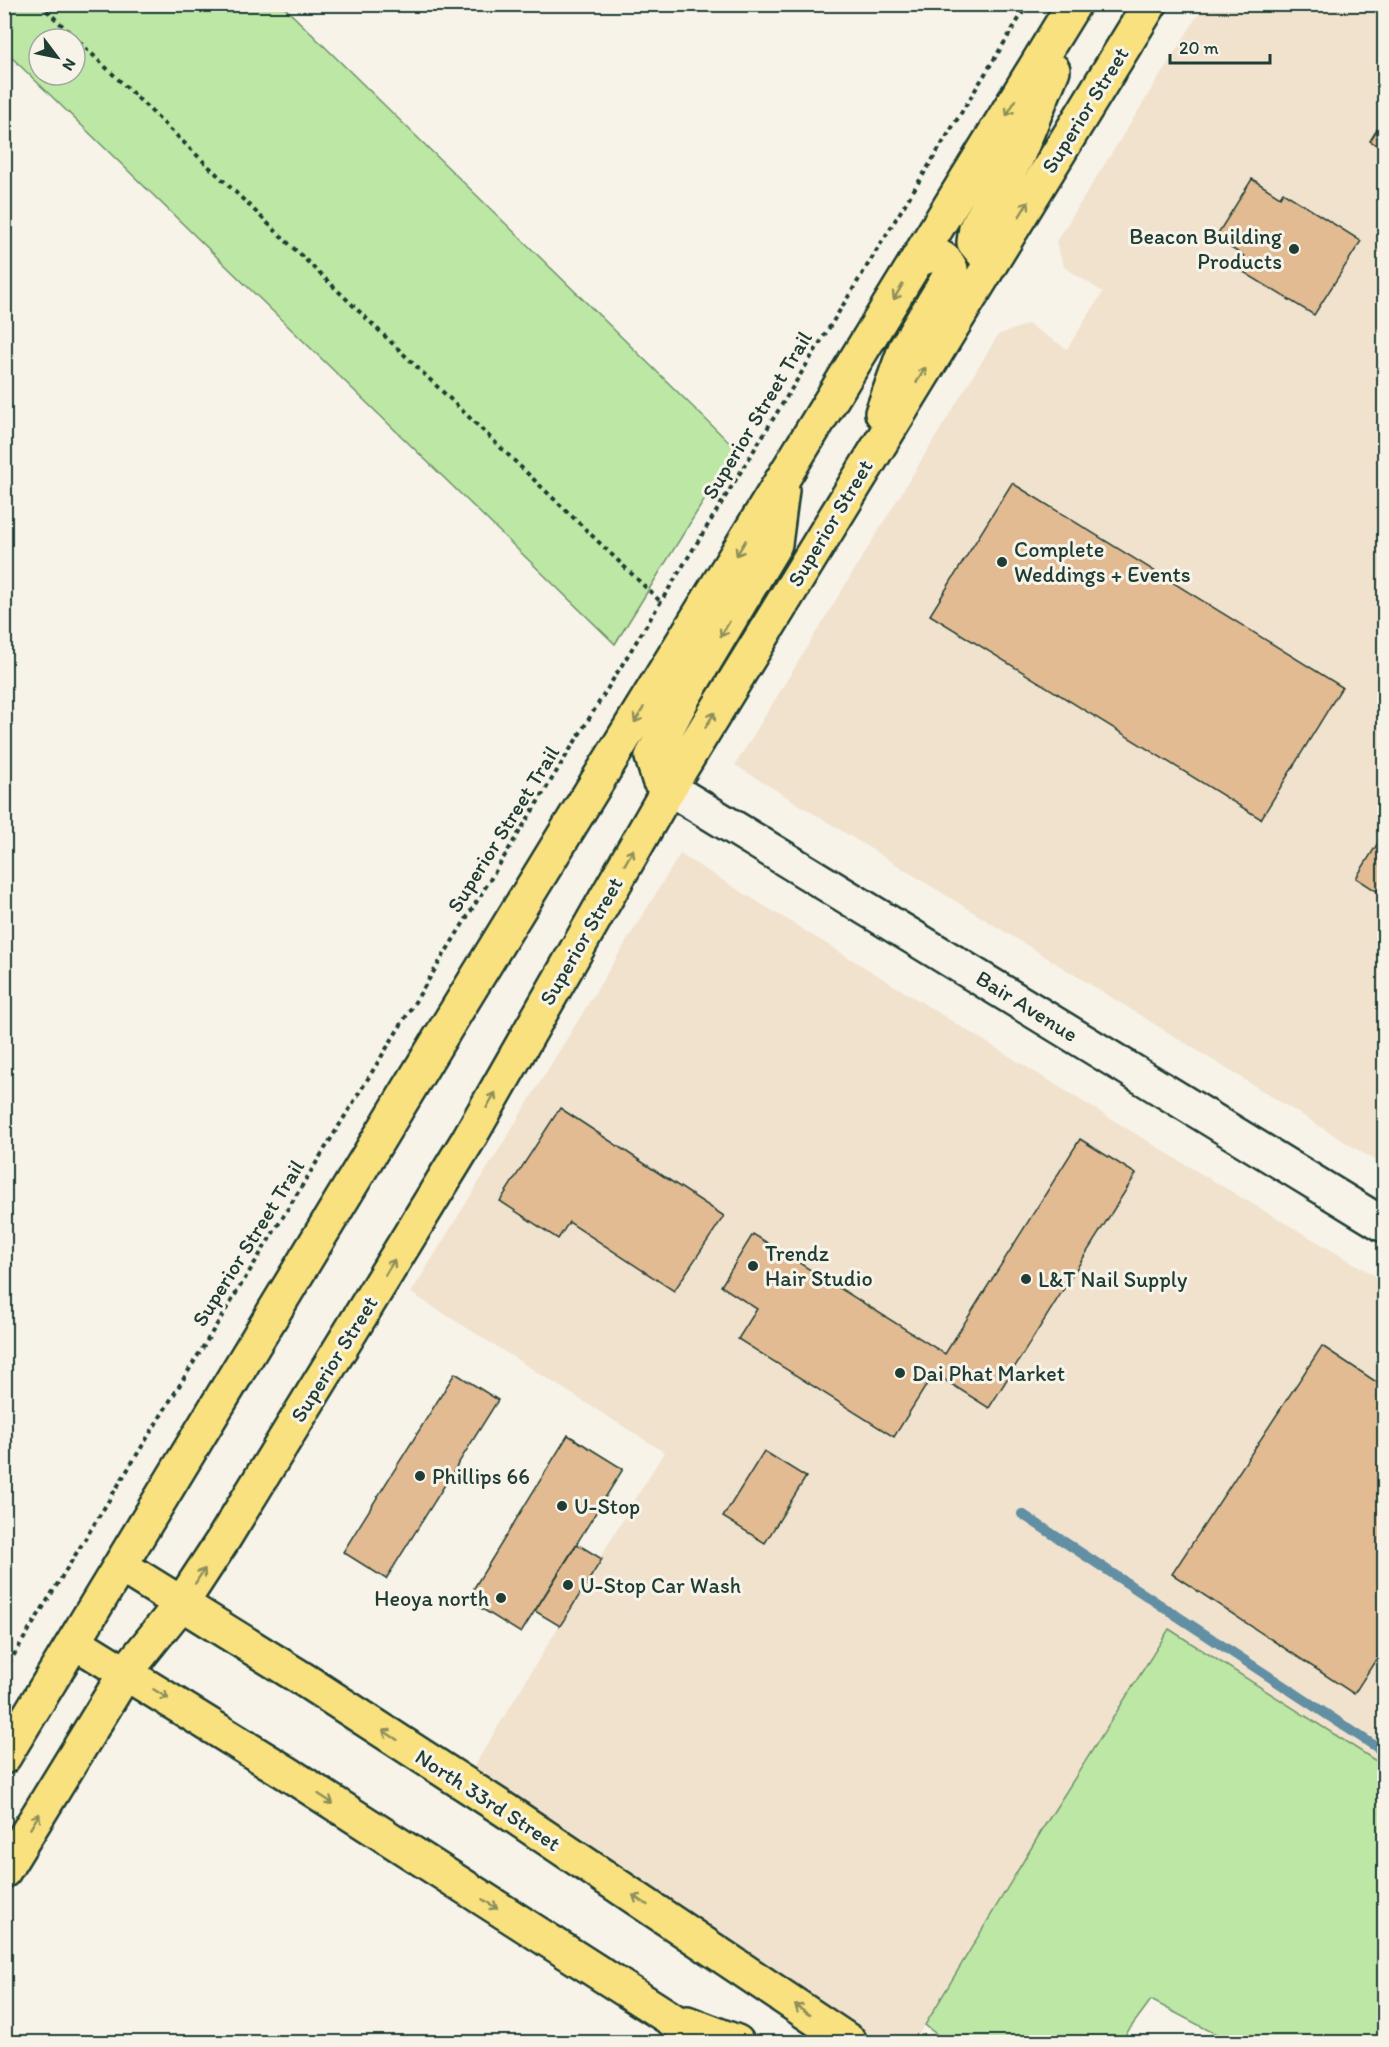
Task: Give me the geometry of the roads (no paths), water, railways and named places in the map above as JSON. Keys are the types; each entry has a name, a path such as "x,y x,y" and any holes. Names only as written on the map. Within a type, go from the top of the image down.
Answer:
{"main road":[{"path":"4,1757 449,1023 1074,4"},
{"path":"990,261 980,253 974,242 976,228 1017,157 1080,4"},
{"name":"Superior Street","path":"4,1871 126,1672 181,1604 468,1140 669,788 990,261 1150,4"},
{"path":"859,476 905,349 949,277 951,268 947,261 937,255 927,256 917,261"},
{"path":"669,788 659,780 652,757 684,696 775,544 783,480"},
{"name":"North 33rd Street","path":"121,1566 306,1681 485,1797 847,2042"},
{"path":"75,1642 126,1672 706,2043"},
{"path":"662,2014 737,2043"}],"street":[{"name":"Bair Avenue","path":"669,788 1384,1225"}],"waterway":[{"path":"1022,1514 1384,1752"}],"place":[{"name":"Beacon Building Products","path":"1294,249"},
{"name":"Complete Weddings + Events","path":"1002,562"},
{"name":"Trendz Hair Studio","path":"753,1266"},
{"name":"L&T Nail Supply","path":"1026,1279"},
{"name":"Dai Phat Market","path":"900,1373"},
{"name":"Phillips 66","path":"420,1476"},
{"name":"U-Stop","path":"562,1506"},
{"name":"U-Stop Car Wash","path":"568,1585"},
{"name":"Heoya north","path":"501,1598"}]}
